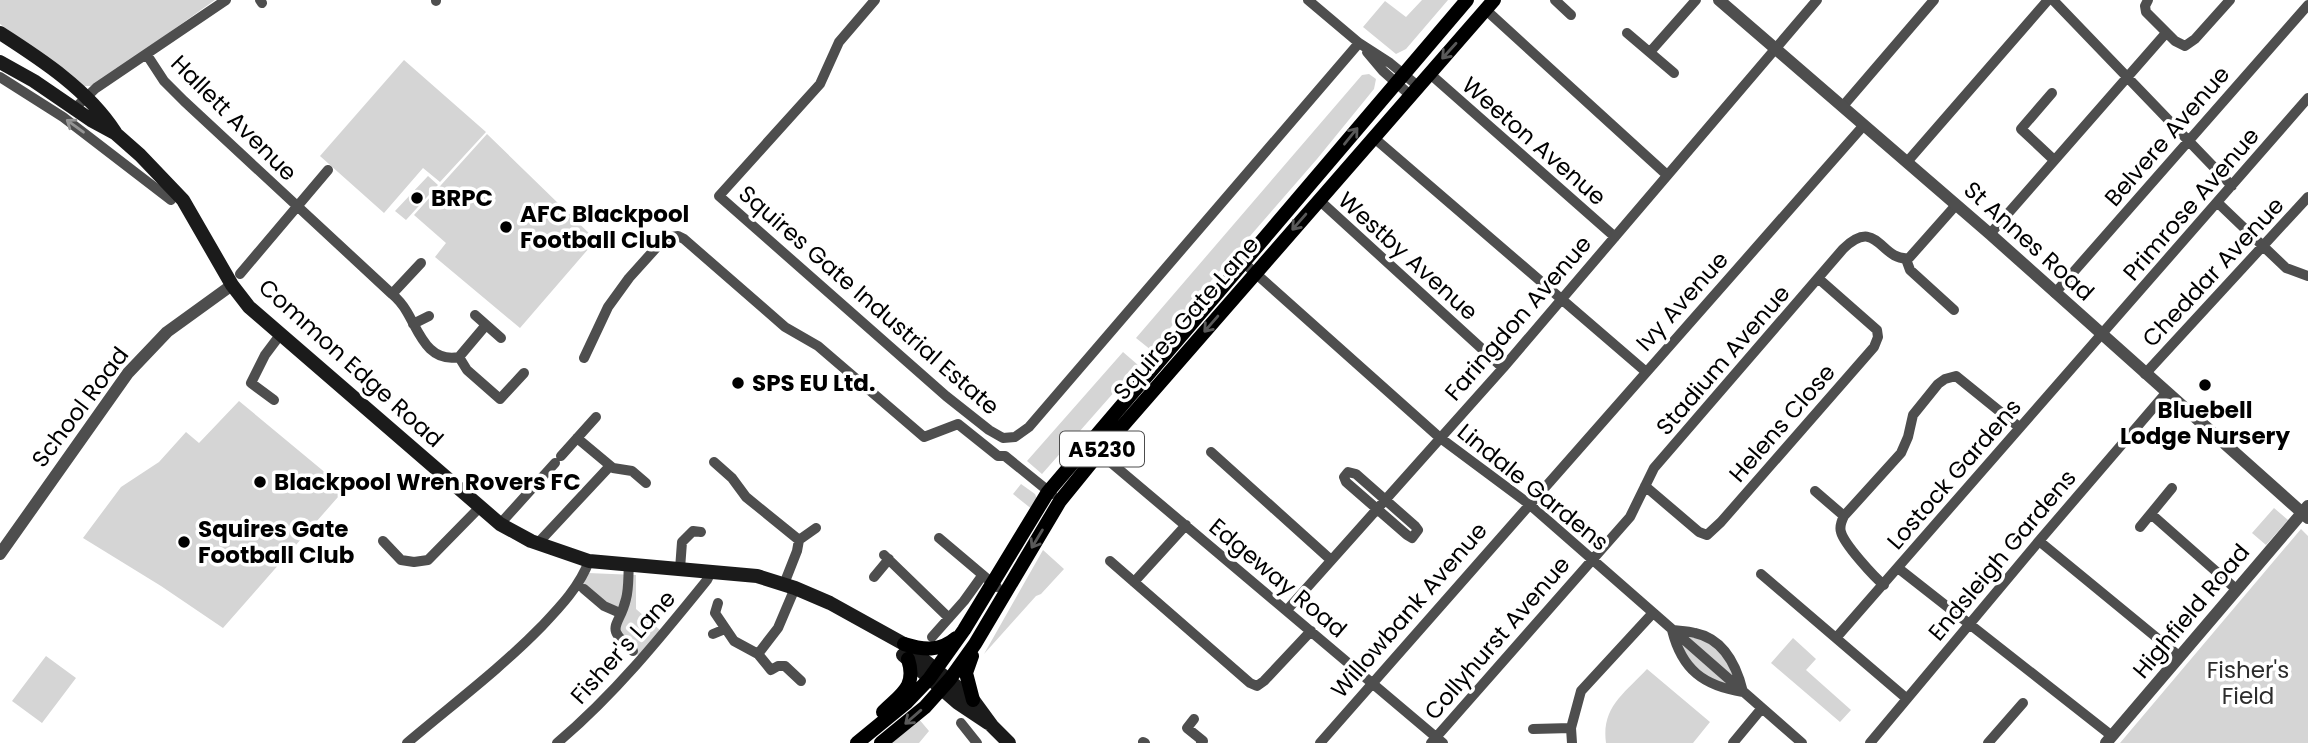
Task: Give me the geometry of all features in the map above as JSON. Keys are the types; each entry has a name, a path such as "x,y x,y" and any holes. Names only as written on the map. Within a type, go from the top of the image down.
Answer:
{"main road":[{"name":"Squires Gate Lane","path":"933,674 964,630 987,580 1094,448 1250,268 1400,79 1466,2"},
{"name":"Squires Gate Lane","path":"1250,268 1319,200 1490,5"},
{"name":"Common Edge Road","path":"0,33 88,95 115,134"},
{"name":"Common Edge Road","path":"0,60 115,134 140,155 179,194 224,271 236,280 249,307 500,524 538,543 589,561 757,576 790,586 830,603 904,644 933,674"},
{"name":"Squires Gate Lane","path":"946,684 1006,594 1054,496"},
{"name":"Common Edge Road","path":"871,625 908,659 973,699 992,726 1009,743"},
{"path":"904,644 922,650 945,646 964,630"},
{"path":"973,699 966,673 975,644"},
{"path":"859,742 870,725 910,682 912,671 908,659"},
{"name":"A5230","path":"859,742 907,702 933,674"},
{"name":"Common Edge Road","path":"946,684 974,715 992,726"},
{"name":"A5230","path":"881,743 908,722 946,684"}],"street":[{"name":"Squires Gate Industrial Estate","path":"875,0 839,42 820,84 719,195 946,396 1003,438 1015,438 1028,427 1359,43"},
{"path":"1308,0 1414,90"},
{"path":"1555,0 1571,15"},
{"path":"1650,52 1696,0"},
{"name":"St Annes Road","path":"1719,0 1990,234 2166,393 2306,512"},
{"name":"Faringdon Avenue","path":"1287,610 1503,368 1818,0"},
{"path":"1843,106 1934,0"},
{"path":"1907,162 2051,0 2232,186"},
{"path":"2148,0 2146,12 2166,33 2185,46 2190,44 2230,0"},
{"path":"75,108 88,95 222,1"},
{"path":"1490,5 1667,175"},
{"name":"Belvere Avenue","path":"2055,293 2308,5"},
{"path":"1627,33 1674,74"},
{"path":"1990,234 2166,33"},
{"name":"Hallett Avenue","path":"147,55 164,81 184,101 392,294 402,305 423,343 450,359 459,357"},
{"name":"Weeton Avenue","path":"1429,73 1615,237"},
{"path":"0,77 63,117 171,200"},
{"path":"2052,93 2021,129 2054,160"},
{"name":"Primrose Avenue","path":"2102,335 2308,98"},
{"name":"Ivy Avenue","path":"1528,504 1864,125"},
{"path":"1373,137 1645,371"},
{"path":"130,167 140,155"},
{"path":"236,280 328,170"},
{"name":"Cheddar Avenue","path":"2145,374 2308,197"},
{"name":"Westby Avenue","path":"1319,200 1503,368"},
{"path":"2218,203 2286,268 2308,276"},
{"path":"1906,259 1956,205"},
{"path":"584,358 615,296 660,242 670,236 678,236 785,327 818,346 924,437 958,424 998,456 1005,456 1054,496"},
{"name":"Stadium Avenue","path":"1593,558 1630,517 1654,468 1843,249 1860,237 1872,238 1898,257 1906,259 1910,270 1954,310"},
{"path":"392,294 421,263"},
{"name":"Lindale Gardens","path":"1250,268 1439,437 1528,504 1593,558 1652,614 1802,743"},
{"name":"School Road","path":"210,301 224,271"},
{"name":"Helens Close","path":"1645,486 1699,532 1707,535 1711,533 1874,347 1878,337 1877,330 1819,279"},
{"name":"School Road","path":"0,554 128,373 167,332 236,280"},
{"path":"475,315 501,338"},
{"path":"413,324 429,316"},
{"path":"486,325 459,357 467,370 500,399 524,373"},
{"path":"274,400 251,383 265,355 280,335"},
{"name":"Lostock Gardens","path":"1836,638 2102,335"},
{"path":"1884,585 1875,578 1841,533 1841,523 1844,516 1901,453 1913,415 1945,379 1956,376 2020,426"},
{"name":"Endsleigh Gardens","path":"1870,743 2166,393"},
{"path":"500,524 596,417"},
{"path":"577,438 610,466 632,471 646,483"},
{"name":"Edgeway Road","path":"1094,448 1372,682 1436,741"},
{"path":"1211,452 1331,560"},
{"path":"714,462 732,478 741,500 799,540"},
{"path":"538,543 610,466"},
{"path":"1352,471 1415,526 1418,530 1415,536 1412,538 1407,535 1377,509 1346,482 1345,474 1352,471"},
{"path":"2140,527 2172,488"},
{"path":"1815,491 1844,516"},
{"name":"Willowbank Avenue","path":"1320,743 1528,504"},
{"path":"383,541 401,559 428,561 480,507"},
{"name":"Highfield Road","path":"2109,740 2236,589 2306,512"},
{"path":"2151,514 2236,589"},
{"path":"1134,582 1186,525"},
{"path":"680,569 682,542 694,528"},
{"path":"758,654 778,628 799,540 816,528"},
{"path":"939,538 1006,594"},
{"path":"2039,541 2179,656"},
{"path":"874,577 886,557 949,618"},
{"name":"Collyhurst Avenue","path":"1436,741 1593,558"},
{"path":"407,743 516,652 559,608 584,575 589,561"},
{"path":"1110,561 1257,686 1311,631"},
{"path":"629,565 626,600 616,622 616,634 634,651"},
{"path":"1898,568 2109,740"},
{"name":"Fisher's Lane","path":"557,743 648,653 711,572"},
{"path":"1761,575 1906,698"},
{"name":"Squires Gate Lane","path":"932,637 987,580"},
{"path":"584,589 604,606 620,613"},
{"path":"718,603 715,613 734,641 758,654 771,670"},
{"path":"1572,743 1571,728 1581,691 1652,614"},
{"path":"713,634 725,629"},
{"name":"Lindale Gardens","path":"1672,630 1696,633 1720,647 1734,663 1743,692"},
{"name":"Lindale Gardens","path":"1672,630 1677,649 1693,671 1716,686 1743,692"},
{"path":"768,682 771,670 778,666 785,666 800,681"},
{"path":"1987,743 2023,704"},
{"path":"1733,743 1762,708"},
{"path":"1194,719 1186,728 1203,742"},
{"path":"961,723 977,743"},
{"path":"1534,729 1571,728"}],"green space":[{"path":"0,0 215,0 94,86 84,86 0,24"},
{"path":"1422,0 1448,0 1406,49 1396,54 1363,27 1385,1 1406,17"},
{"path":"404,60 486,132 440,182 423,168 384,213 320,156"},
{"path":"1369,74 1376,79 1374,89 1317,159 1151,350 1136,338 1362,75"},
{"name":"AFC Blackpool Football Club","path":"487,134 596,240 520,328 435,257 446,243 414,215"},
{"name":"BRPC","path":"428,176 438,185 406,220 395,211"},
{"path":"1123,352 1138,365 1042,474 1027,461"},
{"path":"239,401 345,489 223,628 83,538 121,487 159,462 186,432 199,443"},
{"path":"1021,484 1035,494 1037,499 1033,510 1013,494"},
{"path":"2274,508 2288,520 2266,545 2252,533"},
{"name":"Fisher's Field","path":"2301,529 2308,536 2308,743 2120,743"},
{"path":"1043,550 1064,569 984,654"},
{"path":"588,573 636,575 636,609 661,631 639,656 617,637 620,613 580,585"},
{"path":"1680,632 1711,642 1724,656 1741,684"},
{"path":"1674,638 1736,691 1700,677"},
{"path":"1793,638 1816,659 1806,670 1851,710 1840,722 1771,663"},
{"path":"46,656 76,678 42,723 12,701"},
{"path":"1647,669 1710,722 1693,743 1606,743 1605,730 1611,710 1623,693"},
{"path":"918,718 929,731 919,743 888,743"}],"place":[{"name":"BRPC","path":"417,198"},
{"name":"AFC Blackpool Football Club","path":"506,227"},
{"name":"SPS EU Ltd.","path":"738,383"},
{"name":"Bluebell Lodge Nursery","path":"2205,385"},
{"name":"Blackpool Wren Rovers FC","path":"260,482"},
{"name":"Squires Gate Football Club","path":"184,542"}]}
